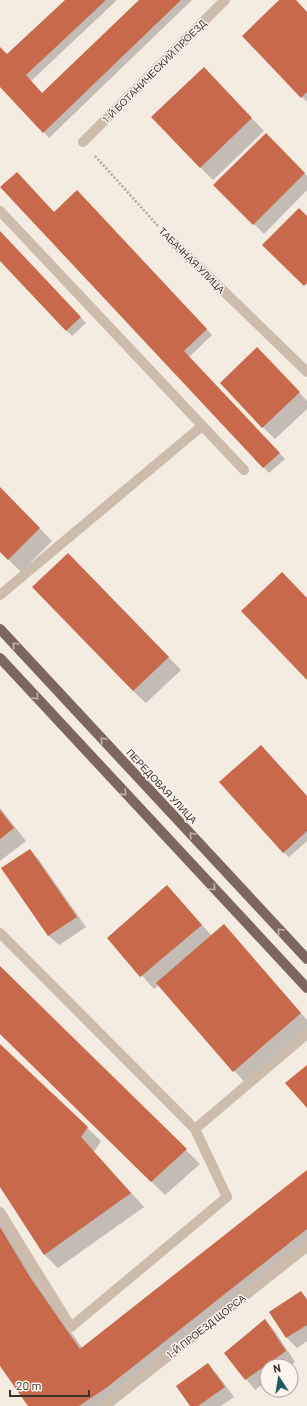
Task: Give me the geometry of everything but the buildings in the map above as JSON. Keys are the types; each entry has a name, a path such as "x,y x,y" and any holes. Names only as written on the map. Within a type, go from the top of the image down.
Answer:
{"main road":[{"name":"ПЕРЕДОВАЯ УЛИЦА","path":"0,629 307,959"},
{"path":"0,658 307,988"}],"street":[{"name":"1-Й БОТАНИЧЕСКИЙ ПРОЕЗД","path":"83,142 225,0"},
{"path":"0,211 244,470"},
{"name":"ТАБАЧНАЯ УЛИЦА","path":"170,240 306,370"},
{"path":"0,595 202,426"},
{"path":"0,933 194,1130 227,1197 71,1327 0,1212"},
{"path":"194,1130 307,1034"},
{"name":"1-Й ПРОЕЗД ЩОРСА","path":"104,1406 307,1246"}],"path":[{"name":"ТАБАЧНАЯ УЛИЦА","path":"83,142 170,240"}]}
